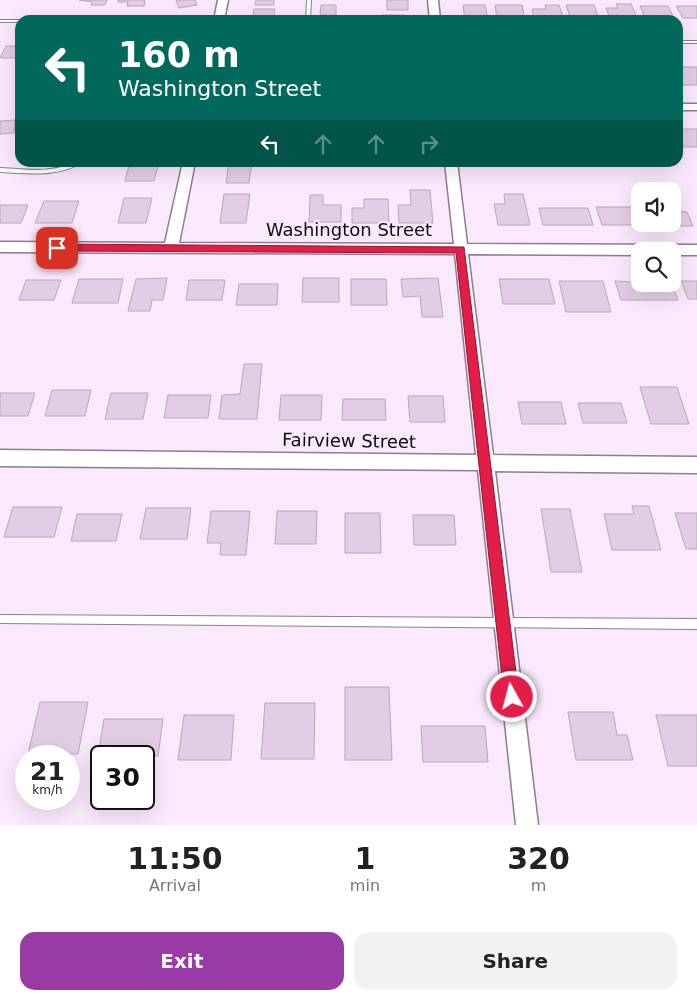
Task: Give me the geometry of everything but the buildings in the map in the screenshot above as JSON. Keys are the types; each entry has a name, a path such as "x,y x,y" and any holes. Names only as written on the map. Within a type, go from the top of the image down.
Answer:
{"street":[{"path":"220,15 224,0"},
{"path":"432,0 434,15"},
{"path":"683,107 697,107"},
{"path":"171,248 188,167"},
{"path":"453,167 484,464 527,825"},
{"name":"Washington Street","path":"0,248 697,250"},
{"name":"Fairview Street","path":"0,458 697,465"}],"lane":[{"path":"308,15 309,0"},
{"path":"0,21 15,21"},
{"path":"683,42 697,42"},
{"path":"0,170 56,170 72,167"},
{"path":"0,619 697,624"}],"route":[{"path":"57,248 461,249 512,697"}]}
